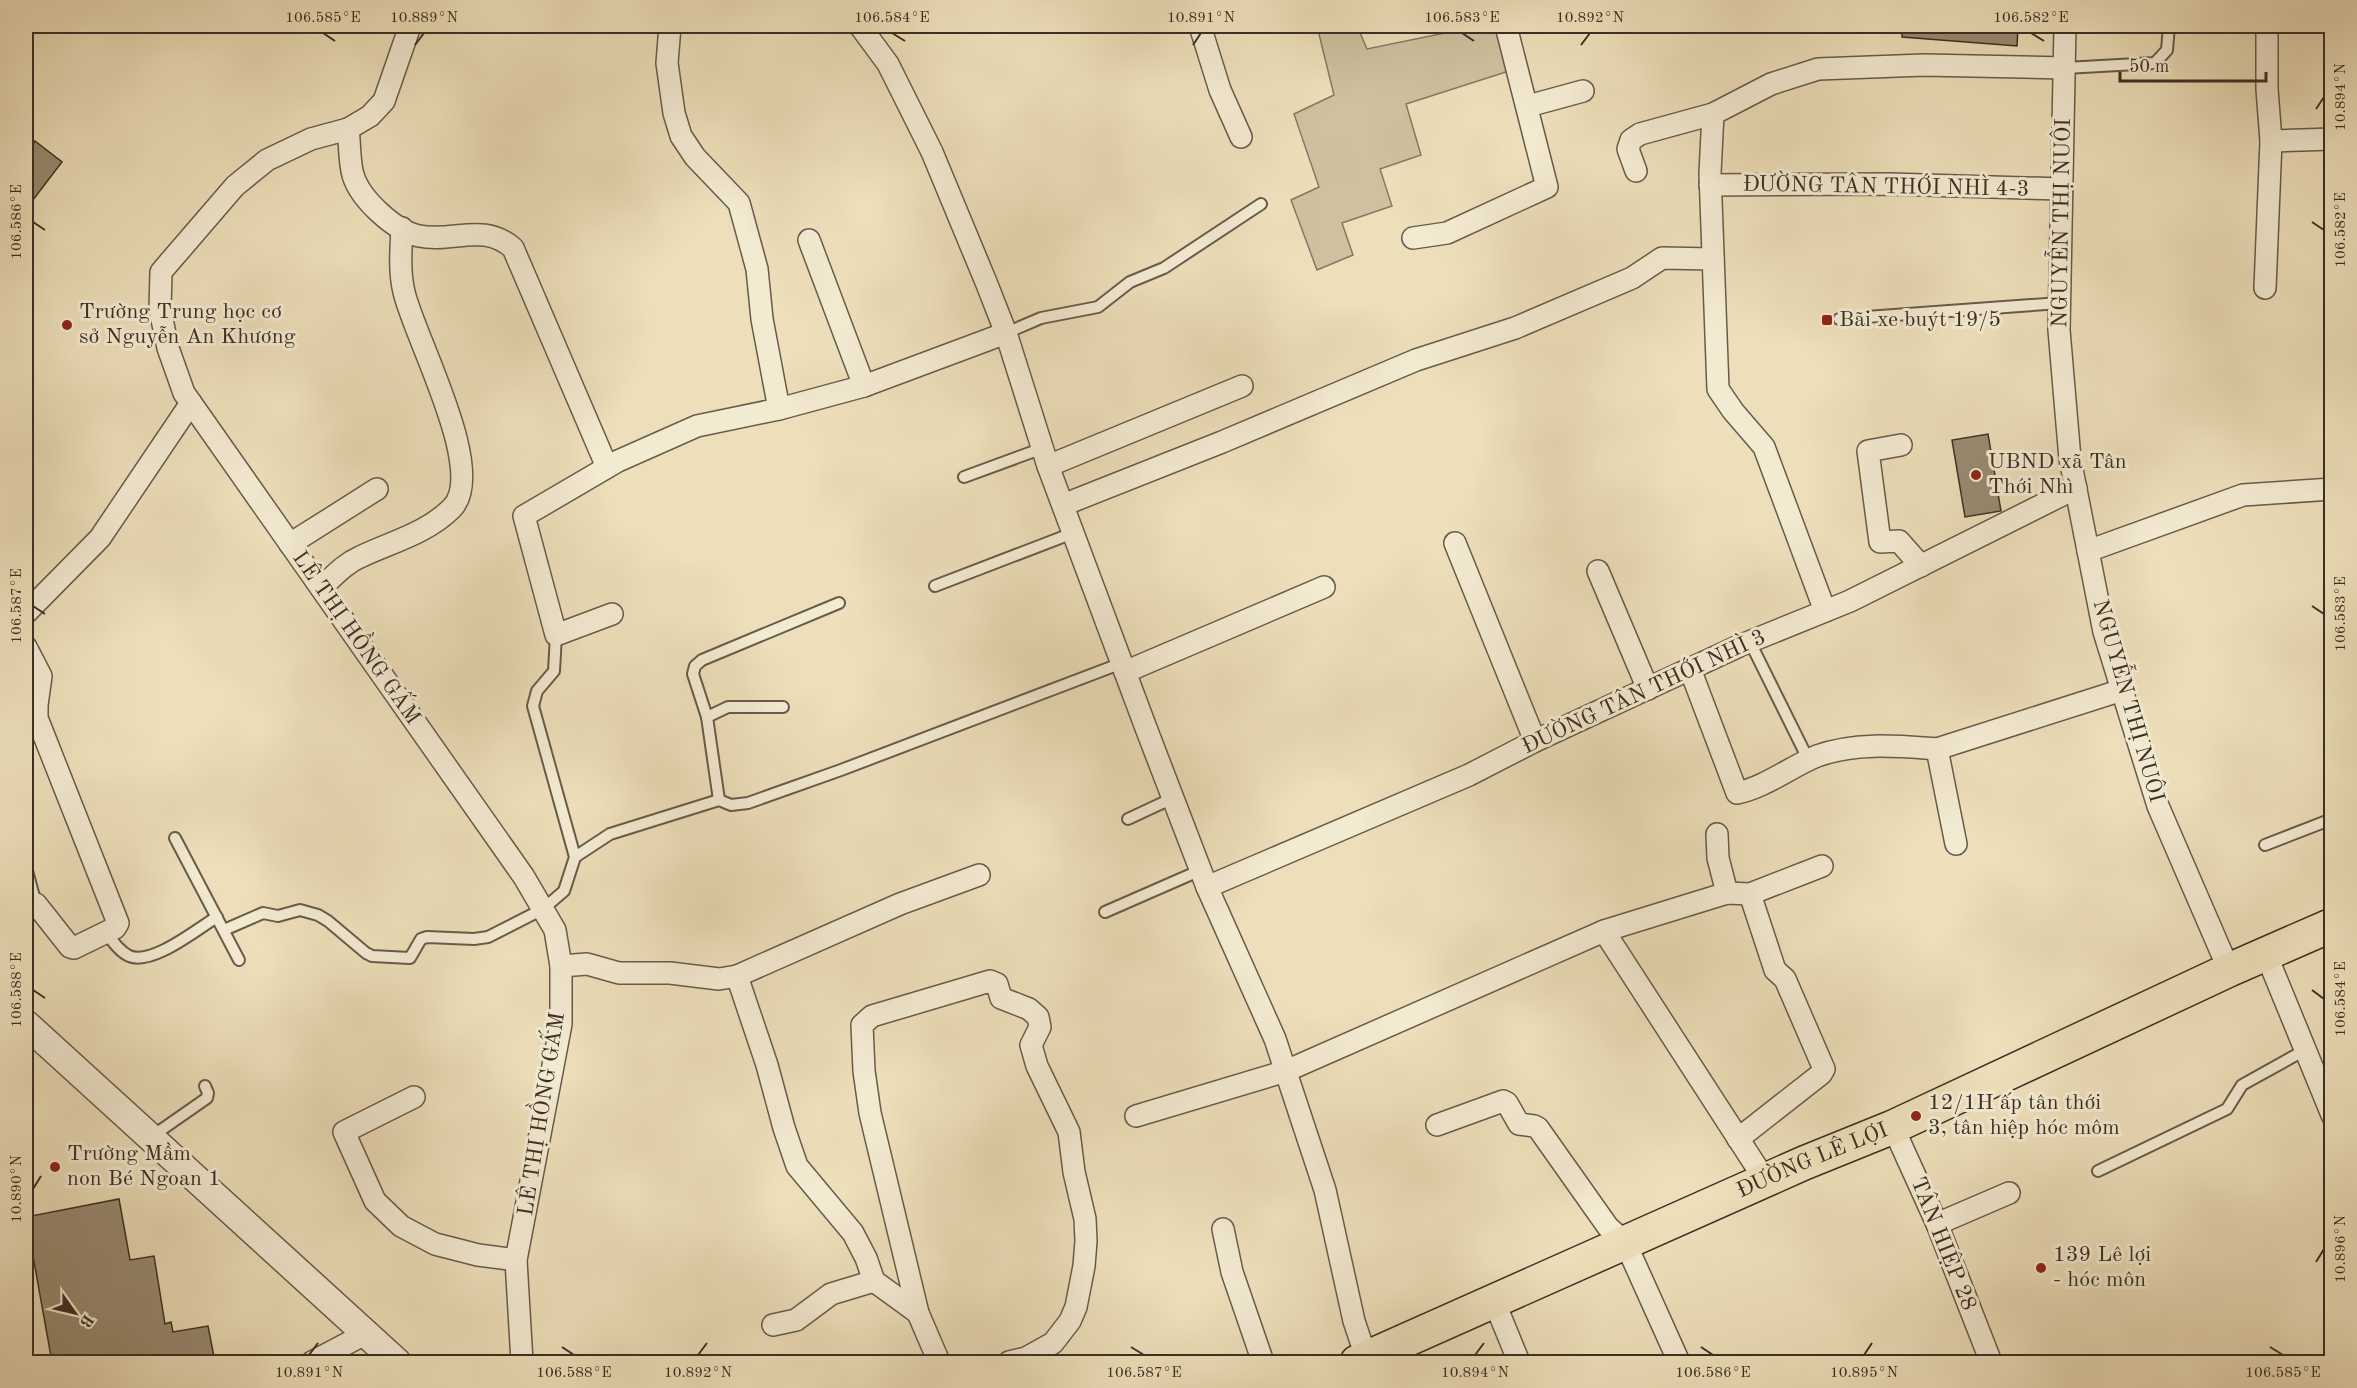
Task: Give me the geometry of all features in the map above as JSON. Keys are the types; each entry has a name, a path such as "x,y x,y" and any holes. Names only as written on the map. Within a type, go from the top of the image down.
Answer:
{"main road":[{"name":"ĐƯỜNG LÊ LỢI","path":"1361,1360 1764,1180 1893,1127 2229,970 2331,925"}],"street":[{"name":"LÊ THỊ HỒNG GẤM","path":"410,26 384,101 370,116 348,129 311,139 267,160 235,186 161,272 160,310 168,348 184,393 524,877 555,930 561,966 561,1024 516,1260 522,1362"},
{"path":"669,26 667,63 674,113 681,136 695,157 739,203 757,269 762,319 779,409"},
{"path":"860,26 888,64 932,152 1006,333 1045,457 1204,879 1275,1038 1325,1190 1361,1360"},
{"path":"1200,26 1220,90 1241,137"},
{"path":"1413,238 1447,233 1547,187 1506,26"},
{"name":"NGUYỄN THỊ NUÔI","path":"2066,26 2059,330 2070,459 2104,632 2158,806 2229,970"},
{"path":"2265,288 2271,141 2267,89 2267,26"},
{"path":"1636,171 1628,149 1631,140 1640,134 1713,114 1771,84 1818,69 1924,65 2065,68"},
{"path":"1528,106 1584,91"},
{"path":"1713,114 1710,185 1718,389 1733,411 1764,447 1826,611"},
{"path":"348,129 353,176 369,202 393,224 419,236 483,235 503,239 513,248 608,467"},
{"path":"2271,141 2331,139"},
{"name":"ĐƯỜNG TÂN THỚI NHÌ 4-3","path":"1710,185 1890,184 2062,189"},
{"path":"321,588 341,569 360,557 407,538 432,523 456,503 461,492 462,474 457,444 438,382 404,294 401,271 402,228"},
{"path":"809,240 864,386"},
{"path":"1063,505 1222,442 1416,360 1515,328 1632,278 1662,258 1713,259"},
{"path":"612,614 556,635 524,516 608,467 697,426 779,409 864,386 1006,333"},
{"path":"1045,457 1242,386"},
{"path":"26,613 100,538 191,403"},
{"path":"1901,445 1868,452 1880,542 1899,541 1921,566"},
{"name":"ĐƯỜNG TÂN THỚI NHÌ 3","path":"1204,879 1468,775 1535,741 1690,669 1826,611 2076,488"},
{"path":"290,544 377,489"},
{"path":"2088,551 2243,495 2331,489"},
{"path":"1455,543 1535,741"},
{"path":"1598,571 1648,689"},
{"path":"1123,668 1324,586"},
{"path":"26,647 41,676 37,718 118,917 115,928 74,948 67,946 31,906"},
{"path":"1690,669 1737,793 1842,749 1878,745 1937,749 2122,690"},
{"path":"1937,749 1956,844"},
{"path":"1717,834 1718,858 1727,893"},
{"path":"1136,1116 1286,1071 1605,931 1727,893 1750,894 1822,866"},
{"path":"561,966 587,964 619,973 670,972 719,979 737,976 900,904 979,875"},
{"path":"1738,1139 1821,1074 1824,1069 1785,978 1775,970 1750,894"},
{"path":"1605,931 1764,1180"},
{"path":"2266,954 2331,1115"},
{"path":"737,976 767,1065 792,1154 803,1175 853,1233 866,1258 874,1281 918,1313"},
{"path":"939,1362 918,1313 870,1113 863,1062 862,1025 872,1016 990,981 997,984 1001,998 1029,1009 1038,1017 1040,1027 1031,1045 1037,1066 1069,1132 1074,1172 1086,1219 1084,1266 1076,1307 1070,1321 1053,1343 1026,1358 1009,1362"},
{"path":"26,1024 397,1362"},
{"path":"414,1097 344,1132 375,1201 401,1226 435,1244 478,1255 516,1260"},
{"path":"1437,1125 1505,1101 1519,1124 1538,1128 1608,1227 1625,1242 1679,1362"},
{"name":"TÂN HIỆP 28","path":"1893,1127 1937,1224 1991,1362"},
{"path":"1937,1224 2009,1193"},
{"path":"1223,1229 1232,1272 1263,1362"},
{"path":"773,1325 796,1320 831,1294 874,1281"},
{"path":"1494,1300 1519,1362"},
{"path":"312,1362 364,1334"}],"lane":[{"path":"2065,68 2155,63 2167,50 2169,26"},
{"path":"1006,333 1022,324 1041,318 1098,307 1130,282 1164,268 1261,204"},
{"path":"1839,319 2060,303"},
{"path":"964,477 1045,457"},
{"path":"934,586 1073,533"},
{"path":"719,800 707,717 693,674 695,666 702,660 839,603"},
{"path":"224,930 263,913 278,916 300,910 318,915 328,921 372,956 410,958 421,939 427,937 474,939 488,937 543,909 564,891 575,857 532,706 537,692 554,671 556,635"},
{"path":"1750,642 1809,761"},
{"path":"575,857 610,834 719,800 731,805 748,803 1123,668"},
{"path":"707,717 728,707 783,706"},
{"path":"1128,819 1173,798"},
{"path":"2265,845 2331,819"},
{"path":"175,838 239,960"},
{"path":"26,867 31,906"},
{"path":"1106,912 1204,879"},
{"path":"106,932 122,952 131,957 143,957 169,948 217,916"},
{"path":"2098,1171 2227,1109 2242,1085 2305,1050"},
{"path":"150,1137 207,1098 205,1086"}],"shaded area":[{"path":"1317,26 1357,26 1367,49 1479,26 1495,26 1509,71 1406,104 1421,155 1380,169 1392,206 1342,223 1353,255 1317,270 1291,200 1319,187 1294,114 1334,95"}],"building":[{"path":"1902,26 2018,26 2017,46 1902,37"},
{"path":"35,141 62,162 26,209 26,154"},
{"name":"UBND xã Tân Thới Nhì","path":"1988,434 2001,511 1965,517 1952,440"},
{"path":"119,1199 130,1260 154,1256 165,1324 171,1322 173,1332 208,1326 215,1362 52,1362 26,1217"}],"place":[{"name":"Bãi xe buýt 19/5","path":"1827,320"},
{"name":"Trường Trung học cơ sở Nguyễn An Khương","path":"67,325"},
{"name":"UBND xã Tân Thới Nhì","path":"1976,475"},
{"name":"12/1H ấp tân thới 3, tân hiệp hóc môm","path":"1916,1116"},
{"name":"Trường Mầm non Bé Ngoan 1","path":"55,1167"},
{"name":"139 Lê lợi - hóc môn","path":"2041,1268"}]}
